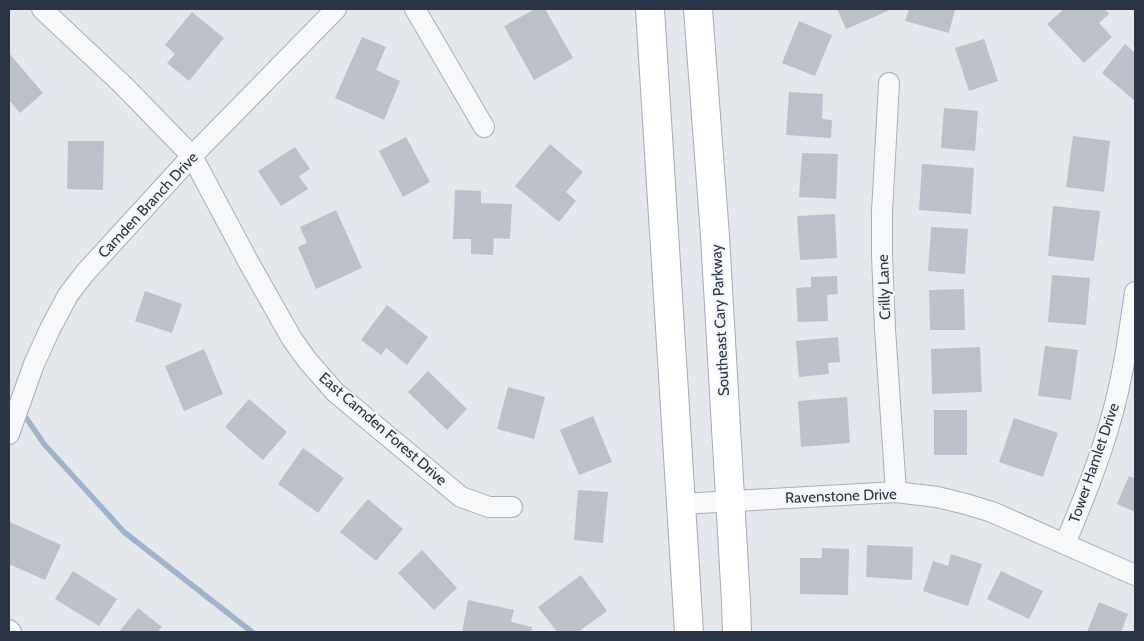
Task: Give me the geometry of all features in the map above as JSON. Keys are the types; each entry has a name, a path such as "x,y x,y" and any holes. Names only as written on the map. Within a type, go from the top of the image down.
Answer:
{"main road":[{"path":"650,9 689,632"},
{"name":"Southeast Cary Parkway","path":"698,9 714,236 737,632"}],"street":[{"name":"East Camden Forest Drive","path":"42,9 123,85 192,156 249,264 292,339 307,360 335,392 461,497 488,507 512,507"},
{"name":"Camden Branch Drive","path":"9,434 34,364 68,295 85,273 192,156 336,9"},
{"path":"415,9 484,127"},
{"name":"Crilly Lane","path":"889,83 882,212 882,255 896,492"},
{"name":"Tower Hamlet Drive","path":"1065,544 1091,480 1111,419 1124,365 1135,292"},
{"name":"Ravenstone Drive","path":"681,504 896,492 937,498 992,512 1135,575"}],"building":[{"path":"535,9 545,9 573,58 534,80 504,26"},
{"path":"837,9 887,9 888,11 846,29"},
{"path":"909,9 955,9 949,33 905,21"},
{"path":"1064,9 1105,9 1109,14 1099,23 1112,37 1084,63 1047,24"},
{"path":"192,12 224,38 189,81 167,63 175,54 165,45"},
{"path":"799,21 832,35 815,76 782,63"},
{"path":"362,37 386,47 376,70 400,81 384,120 335,98"},
{"path":"984,39 998,81 969,91 955,48"},
{"path":"1125,44 1135,53 1135,101 1102,73"},
{"path":"9,53 43,93 20,113 9,100"},
{"path":"789,92 823,94 822,119 832,120 831,138 786,135"},
{"path":"944,108 978,111 975,151 941,148"},
{"path":"1073,136 1110,141 1104,192 1066,187"},
{"path":"406,137 430,182 403,197 379,151"},
{"path":"68,141 104,141 103,190 67,189"},
{"path":"550,144 583,172 566,192 576,201 559,222 515,186"},
{"path":"295,147 310,169 299,176 308,189 281,206 258,171"},
{"path":"802,153 838,154 836,199 799,197"},
{"path":"922,164 974,168 971,214 919,210"},
{"path":"455,190 481,191 481,203 512,204 510,239 494,238 493,255 471,254 471,239 453,239"},
{"path":"1053,206 1100,211 1094,261 1048,256"},
{"path":"336,210 362,268 316,289 298,247 307,243 300,227"},
{"path":"835,214 837,258 800,260 797,216"},
{"path":"931,227 968,229 965,274 928,271"},
{"path":"1052,275 1090,278 1086,325 1048,322"},
{"path":"837,276 838,294 827,295 828,321 798,322 796,288 811,287 811,277"},
{"path":"964,289 965,330 930,330 929,290"},
{"path":"145,291 182,304 172,333 135,321"},
{"path":"387,305 428,337 407,365 386,348 381,355 361,340"},
{"path":"838,337 840,362 828,363 829,374 799,377 796,341"},
{"path":"1045,346 1078,350 1071,400 1038,396"},
{"path":"980,347 982,392 932,394 931,349"},
{"path":"204,349 223,394 184,411 165,366"},
{"path":"428,371 467,409 447,430 408,392"},
{"path":"508,387 545,397 534,439 497,429"},
{"path":"847,397 850,443 801,447 798,401"},
{"path":"249,399 287,432 263,460 225,427"},
{"path":"934,410 967,410 967,455 934,455"},
{"path":"593,416 612,462 579,475 560,430"},
{"path":"1014,418 1058,433 1043,477 999,462"},
{"path":"303,448 344,478 318,513 278,484"},
{"path":"1129,476 1135,479 1135,512 1117,504"},
{"path":"578,490 608,492 603,543 574,540"},
{"path":"368,499 403,529 376,561 340,532"},
{"path":"10,522 61,545 45,580 9,564"},
{"path":"867,545 913,547 912,580 866,577"},
{"path":"822,548 849,549 848,595 800,594 800,558 822,558"},
{"path":"422,550 457,588 434,610 398,573"},
{"path":"951,554 982,564 968,606 923,591 933,561 948,566"},
{"path":"73,571 117,599 99,626 55,599"},
{"path":"1001,571 1043,591 1029,619 987,599"},
{"path":"581,575 607,611 578,632 557,632 538,607"},
{"path":"468,600 514,610 511,622 532,627 531,632 462,632"},
{"path":"1099,602 1128,614 1121,632 1087,632"},
{"path":"138,608 162,627 158,631 160,632 119,632"}],"waterway":[{"path":"27,419 44,444 124,532 252,632"}]}
